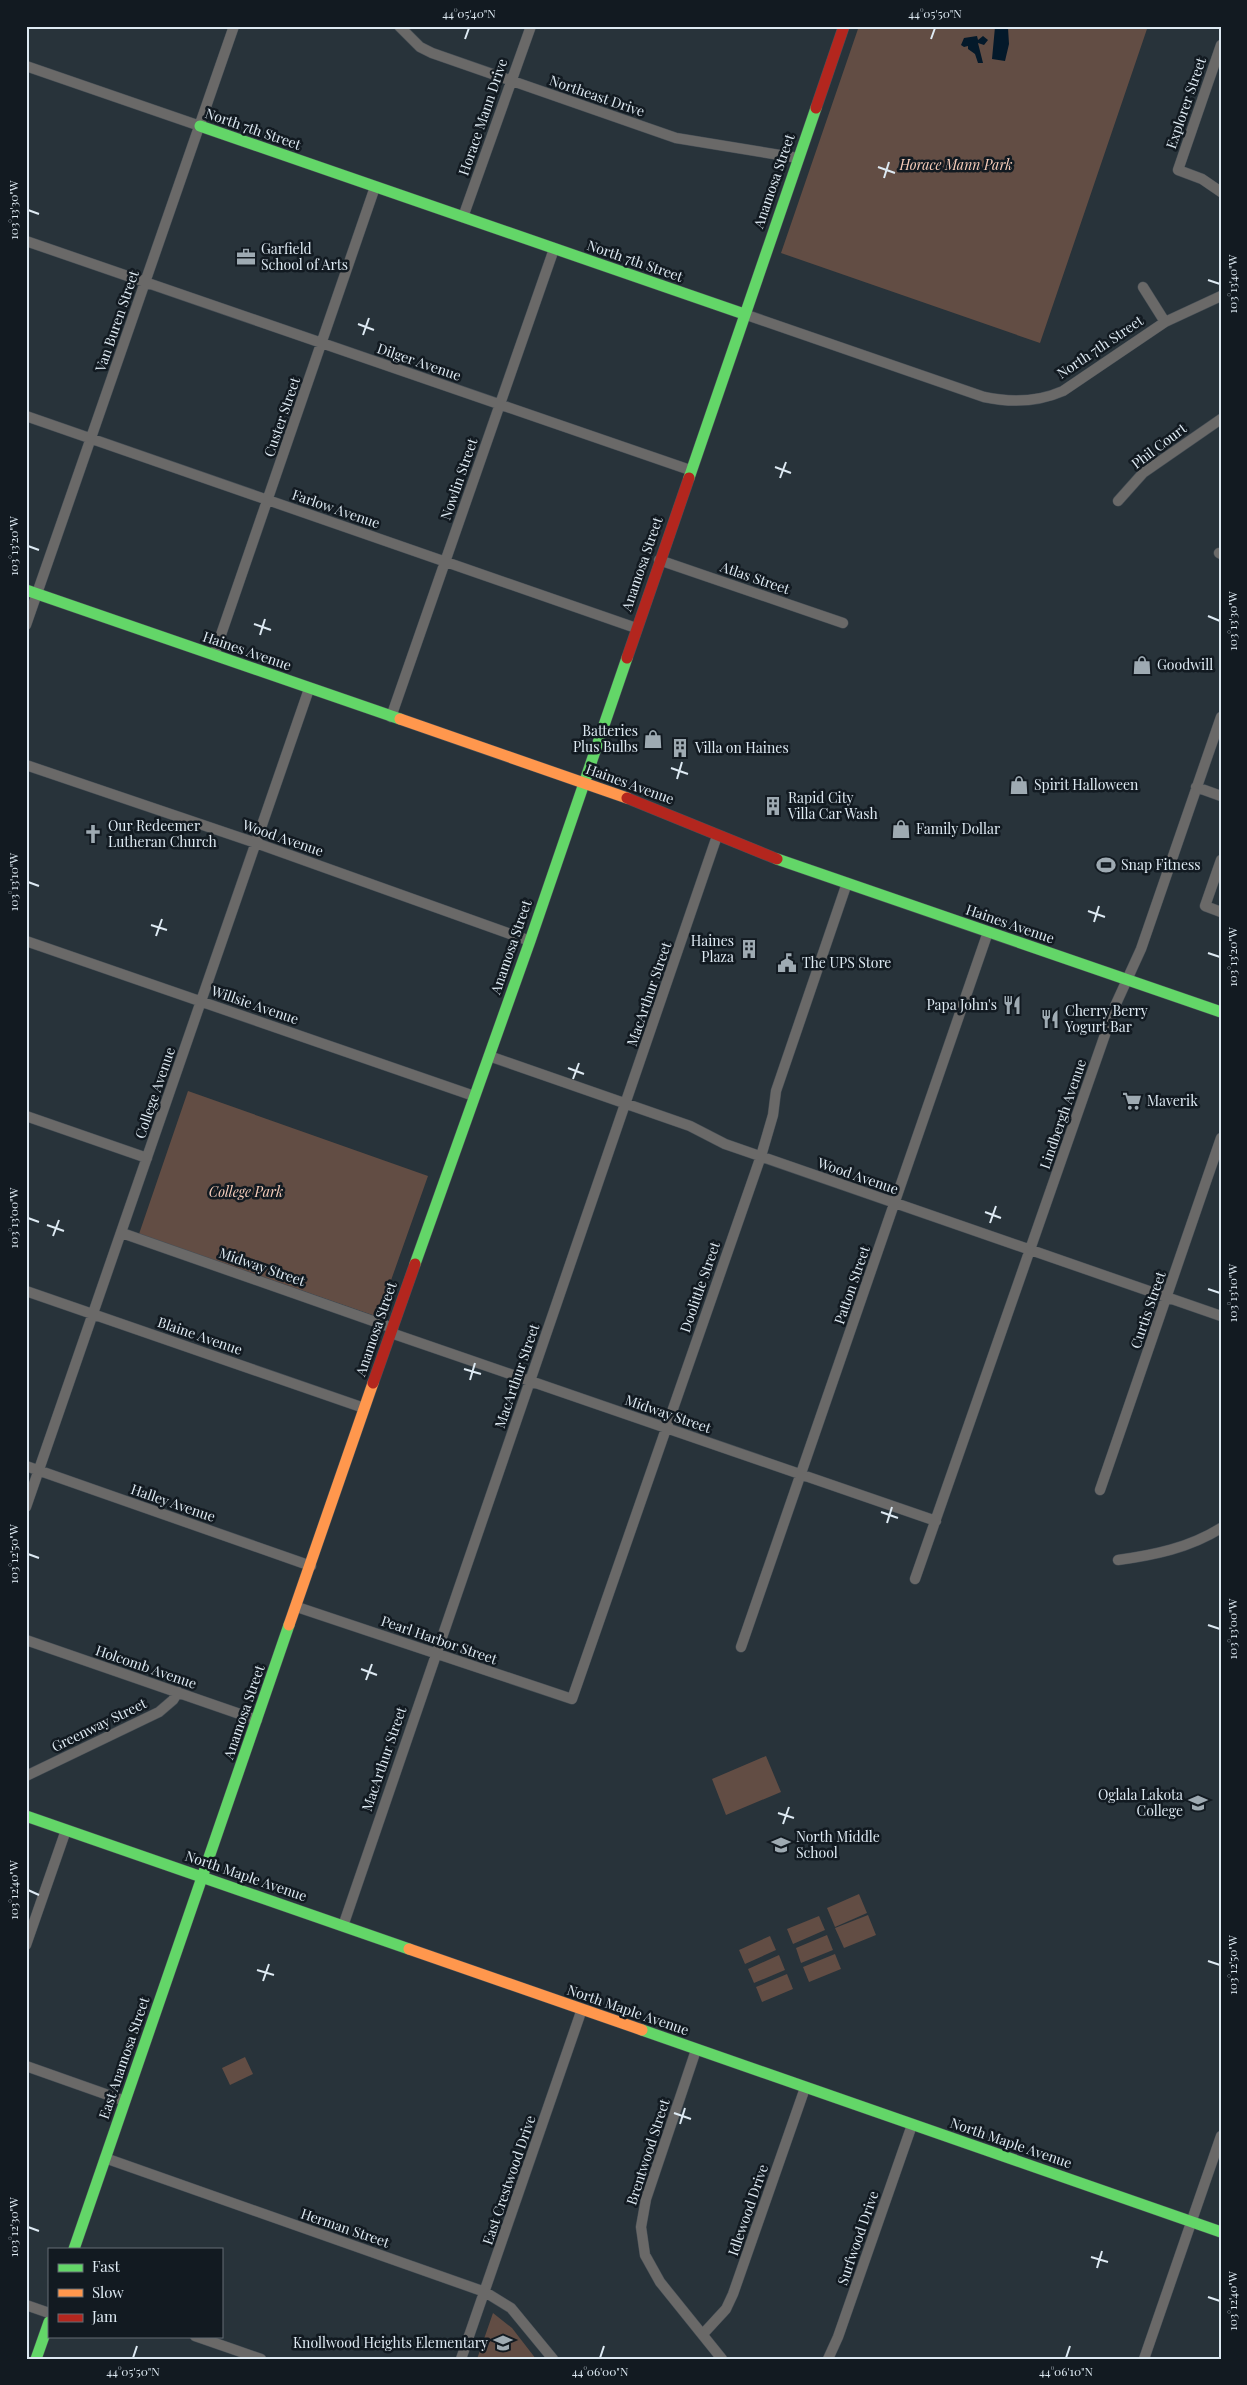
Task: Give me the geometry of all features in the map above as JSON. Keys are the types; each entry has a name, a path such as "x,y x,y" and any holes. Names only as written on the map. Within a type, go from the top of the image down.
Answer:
{"main road":[{"name":"Anamosa Street","path":"202,1877 364,1408 530,940 844,26"},
{"name":"North 7th Street","path":"200,126 744,314"},
{"name":"Haines Avenue","path":"32,592 584,783 645,805 718,836 847,883 1221,1012"},
{"name":"North Maple Avenue","path":"26,1816 1221,2232"},
{"name":"East Anamosa Street","path":"74,2248 202,1877"},
{"path":"36,2359 48,2325"}],"street":[{"name":"Van Buren Street","path":"26,625 32,592 91,438 234,26"},
{"name":"Northeast Drive","path":"399,26 420,47 432,54 676,138 798,158"},
{"name":"Horace Mann Drive","path":"463,217 531,26"},
{"name":"Explorer Street","path":"1220,50 1178,170 1202,179 1221,192"},
{"name":"North 7th Street","path":"26,66 200,126"},
{"name":"Custer Street","path":"214,655 375,188"},
{"name":"Dilger Avenue","path":"26,241 690,470"},
{"name":"Nowlin Street","path":"390,717 554,249"},
{"path":"1143,286 1165,322"},
{"name":"North 7th Street","path":"744,314 984,397 1004,401 1034,400 1063,391 1165,322 1221,296"},
{"name":"Farlow Avenue","path":"26,416 636,628"},
{"name":"Phil Court","path":"1118,502 1143,473 1221,419"},
{"name":"Atlas Street","path":"659,560 843,623"},
{"name":"College Avenue","path":"26,1507 309,689"},
{"name":"Lindbergh Avenue","path":"915,1579 1115,1006 1141,949 1221,717"},
{"name":"Wood Avenue","path":"26,765 256,843 530,940"},
{"path":"1196,787 1221,796"},
{"name":"MacArthur Street","path":"342,1926 718,836"},
{"path":"1221,860 1205,906 1221,912"},
{"name":"Doolittle Street","path":"572,1699 760,1156 773,1115 776,1091 847,883"},
{"name":"Patton Street","path":"742,1647 988,932"},
{"name":"Willsie Avenue","path":"26,941 474,1096"},
{"name":"Wood Avenue","path":"488,1056 690,1126 725,1144 1221,1316"},
{"path":"26,1116 147,1158"},
{"name":"Curtis Street","path":"1100,1490 1221,1138"},
{"name":"Midway Street","path":"122,1232 530,1382 936,1521"},
{"name":"Blaine Avenue","path":"26,1291 364,1408"},
{"name":"Halley Avenue","path":"26,1466 311,1566"},
{"path":"1118,1560 1172,1550 1193,1543 1221,1528"},
{"name":"Pearl Harbor Street","path":"296,1607 572,1699"},
{"name":"Holcomb Avenue","path":"26,1640 257,1720"},
{"name":"Greenway Street","path":"26,1776 159,1712 173,1700 178,1692"},
{"path":"26,1945 66,1830"},
{"name":"East Crestwood Drive","path":"461,2359 582,2009"},
{"name":"Brentwood Street","path":"696,2050 646,2200 641,2226 646,2255 660,2282 722,2359"},
{"path":"26,2066 125,2101"},
{"name":"Idlewood Drive","path":"703,2334 726,2309 733,2294 805,2088"},
{"name":"Surfwood Drive","path":"828,2359 838,2338 912,2125"},
{"path":"1144,2359 1221,2136"},
{"name":"Herman Street","path":"105,2158 485,2292 511,2308 553,2359"},
{"path":"26,2305 48,2313"},
{"path":"201,2338 261,2359"}],"green space":[{"name":"Horace Mann Park","path":"859,26 1148,26 1040,343 781,253"},
{"name":"College Park","path":"188,1091 428,1176 378,1317 139,1234"},
{"path":"766,1756 781,1792 726,1815 712,1779"},
{"path":"859,1894 867,1913 835,1927 827,1908"},
{"path":"868,1915 876,1935 844,1948 835,1928"},
{"path":"819,1916 825,1930 793,1944 787,1929"},
{"path":"827,1935 833,1950 801,1963 796,1948"},
{"path":"770,1936 776,1950 745,1964 739,1950"},
{"path":"835,1954 841,1969 809,1982 803,1967"},
{"path":"779,1955 785,1970 754,1983 748,1969"},
{"path":"787,1974 793,1989 762,2002 756,1987"},
{"path":"245,2057 253,2074 230,2085 222,2068"},
{"name":"Knollwood Heights Elementary","path":"493,2313 512,2328 536,2359 477,2359"}],"water":[{"path":"995,27 1008,28 1009,44 1005,61 992,59"},
{"path":"977,36 978,40 983,36 988,40 984,45 978,43 983,63 978,63 975,54 968,49 968,46 964,47 961,45 964,38"}],"traffic: fast":[{"path":"689,478 816,108"},
{"path":"200,126 744,314"},
{"path":"26,590 400,719"},
{"path":"415,1264 530,941 627,658"},
{"path":"777,859 1221,1012"},
{"path":"74,2248 289,1625"},
{"path":"26,1816 409,1949"},
{"path":"642,2030 1221,2232"},
{"path":"36,2359 48,2325"}],"traffic: slow":[{"path":"400,719 627,798"},
{"path":"289,1625 373,1383"},
{"path":"409,1949 642,2030"}],"traffic: jam":[{"path":"816,108 844,26"},
{"path":"627,658 689,478"},
{"path":"627,798 777,859"},
{"path":"373,1383 415,1264"}],"place":[{"name":"Garfield School of Arts","path":"246,257"},
{"name":"Goodwill","path":"1142,665"},
{"name":"Batteries Plus Bulbs","path":"653,739"},
{"name":"Villa on Haines","path":"680,748"},
{"name":"Spirit Halloween","path":"1019,785"},
{"name":"Rapid City Villa Car Wash","path":"773,806"},
{"name":"Family Dollar","path":"901,829"},
{"name":"Our Redeemer Lutheran Church","path":"93,834"},
{"name":"Snap Fitness","path":"1106,865"},
{"name":"Haines Plaza","path":"749,949"},
{"name":"The UPS Store","path":"787,963"},
{"name":"Papa John's","path":"1012,1005"},
{"name":"Cherry Berry Yogurt Bar","path":"1050,1019"},
{"name":"Maverik","path":"1132,1101"},
{"name":"Oglala Lakota College","path":"1198,1803"},
{"name":"North Middle School","path":"781,1845"},
{"name":"Knollwood Heights Elementary","path":"503,2343"}]}
